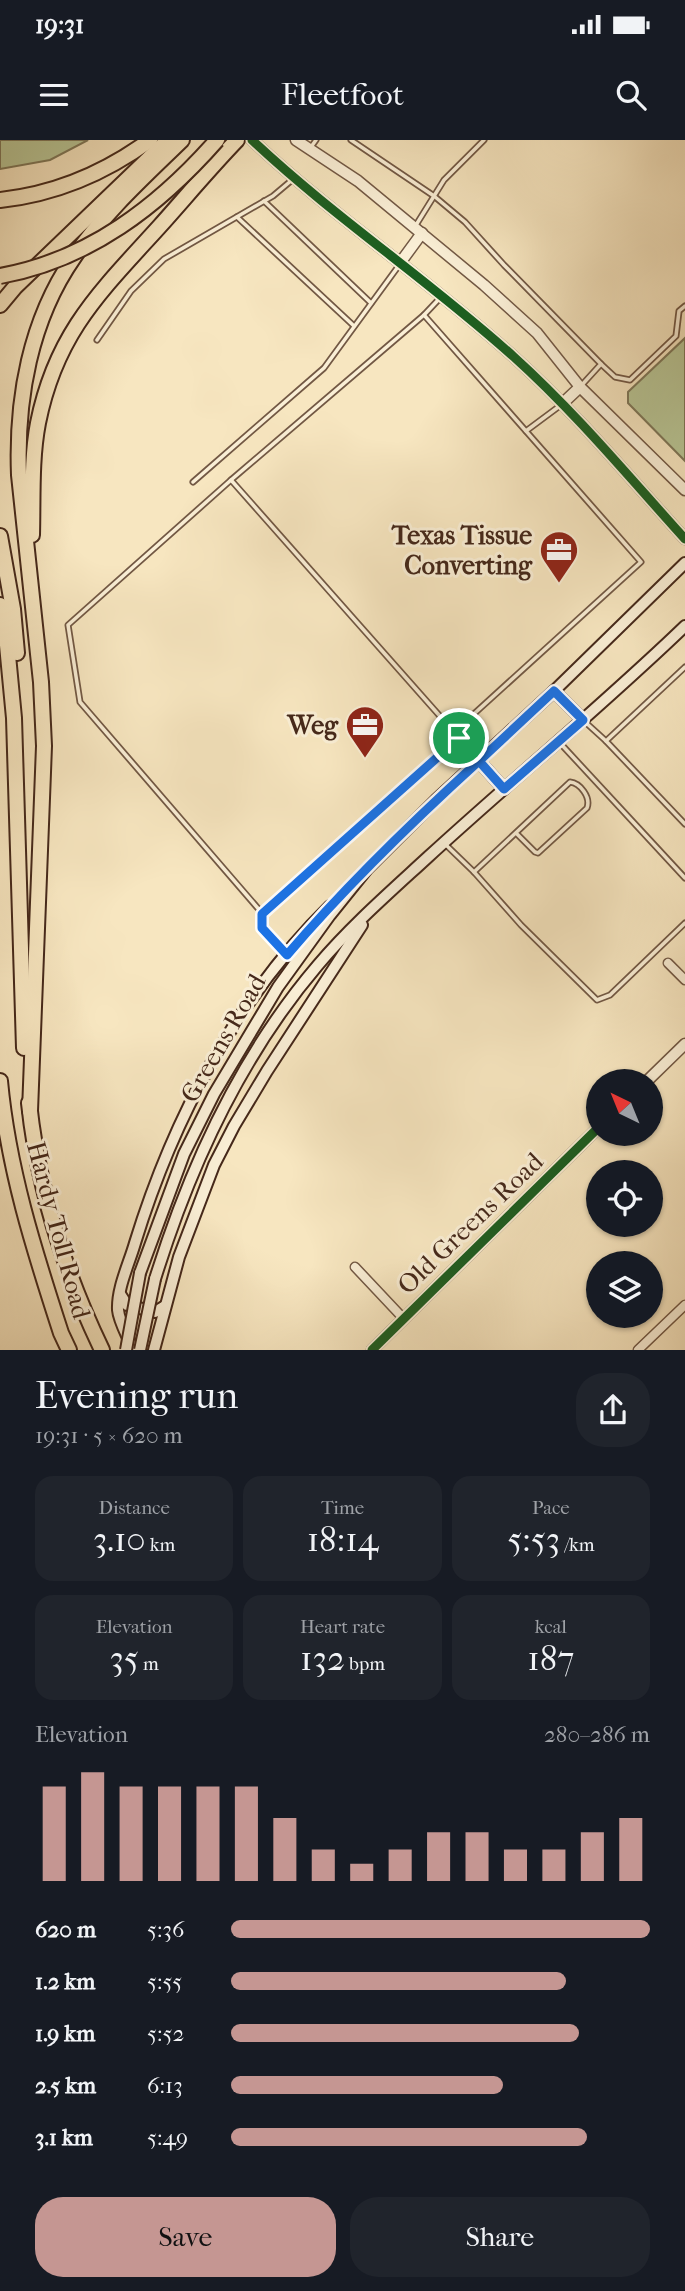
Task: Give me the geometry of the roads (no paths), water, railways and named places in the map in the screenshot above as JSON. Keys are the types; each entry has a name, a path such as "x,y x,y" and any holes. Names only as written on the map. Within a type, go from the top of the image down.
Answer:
{"highway":[{"path":"0,200 42,194 82,180 120,161 150,140"},
{"path":"0,276 66,256 108,236 147,209 183,177 217,140"},
{"path":"34,610 34,452 43,401 59,356 68,337 94,298 237,140"},
{"path":"30,1111 44,770 43,716 18,446 19,420 27,369 50,299 74,257 94,230 177,141"},
{"path":"0,304 75,229 177,141"},
{"path":"0,536 8,575 16,643 18,674 15,718"},
{"name":"Hardy Toll Road","path":"0,605 15,718 22,1017 30,1111 56,1228 80,1299 102,1349"},
{"name":"Hardy Toll Road","path":"0,1081 10,1153 23,1210 61,1333 69,1349"},
{"path":"0,1145 23,1210"}],"main road":[{"name":"Greens Road","path":"126,1349 140,1273 184,1154 214,1094 278,987 367,869 685,564"},
{"name":"Greens Road","path":"140,1349 155,1279 199,1160 248,1062 278,1017 317,966 376,905 685,626"},
{"path":"554,691 583,720"},
{"path":"479,761 504,789"},
{"path":"133,1349 118,1312 120,1294 143,1217 181,1121 223,1043 266,979 323,913 367,869"},
{"path":"154,1349 179,1257 214,1165 234,1126 316,994 376,905"},
{"path":"120,1294 127,1305 155,1312 165,1306"}],"street":[{"path":"252,140 293,179 512,355 563,403 685,539"},
{"path":"296,140 313,145 358,181 537,333 580,387 685,490"},
{"path":"400,263 418,230"},
{"path":"563,403 580,387"},
{"path":"668,963 685,979"},
{"path":"659,1069 685,1044"},
{"name":"Old Greens Road","path":"372,1349 586,1140"},
{"path":"355,1267 404,1318"},
{"path":"638,1349 685,1305"}],"lane":[{"path":"351,140 434,196 466,222 504,265 615,377 630,380 676,336 680,311 685,306"},
{"path":"418,230 444,180 484,140"},
{"path":"97,340 131,291 164,259 264,201 293,179"},
{"path":"264,201 372,303"},
{"path":"237,217 354,326"},
{"path":"193,482 324,368 400,263"},
{"path":"287,955 262,928 262,914 80,702 68,625 231,480 424,315 441,297"},
{"path":"424,315 641,562 454,732"},
{"path":"580,387 601,364"},
{"path":"526,431 563,403"},
{"path":"231,480 479,761"},
{"path":"606,741 685,667"},
{"path":"583,720 685,824"},
{"path":"262,914 459,738"},
{"path":"559,742 685,878"},
{"path":"474,872 516,832 570,782 576,783 588,797 587,808 538,853 516,832"},
{"path":"444,843 597,1000 610,995 685,923"}],"place":[{"name":"Texas Tissue Converting","path":"559,584"},
{"name":"Weg","path":"365,759"}]}
